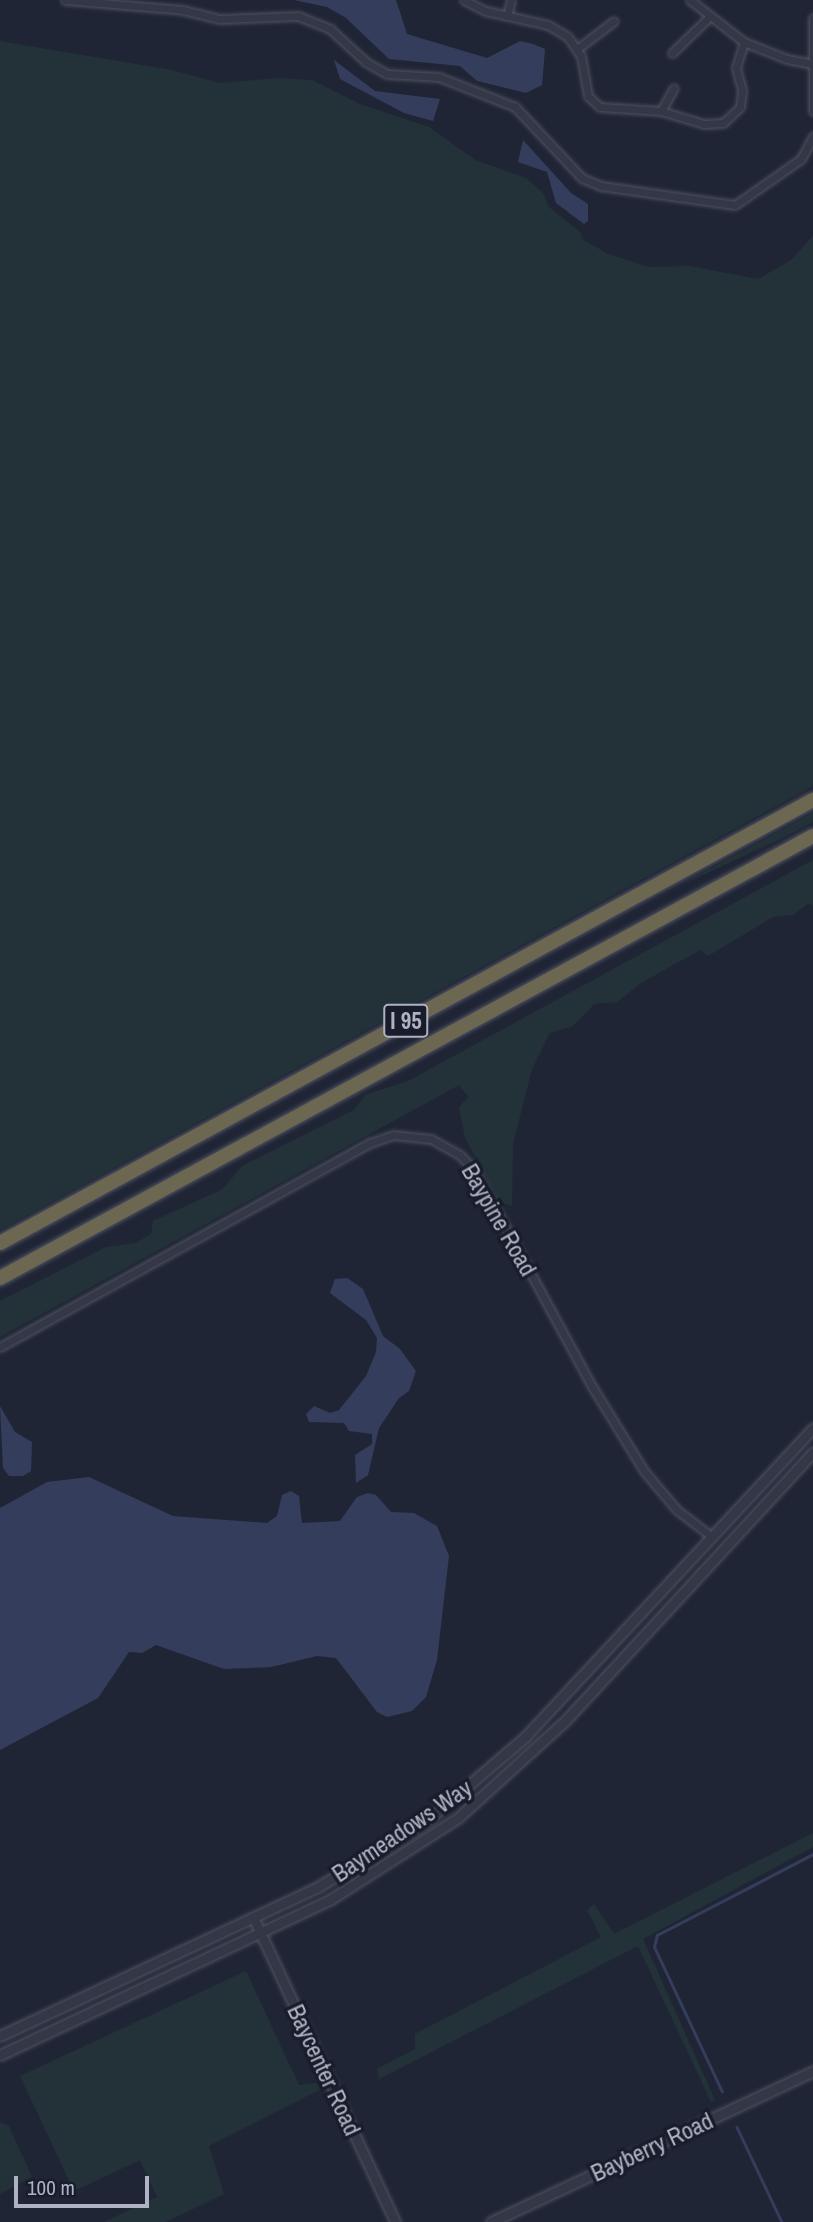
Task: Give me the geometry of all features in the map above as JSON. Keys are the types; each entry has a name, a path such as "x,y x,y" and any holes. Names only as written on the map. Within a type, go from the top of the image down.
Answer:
{"highway":[{"name":"I 95","path":"0,1243 813,800"},
{"name":"I 95","path":"0,1278 813,836"}],"street":[{"path":"65,0 183,10 220,19 298,16 330,29 366,62 387,75 439,77 515,107 572,169 601,186 735,205 801,159 813,136"},
{"path":"464,0 508,16 548,25 577,49 586,90 593,103 608,109 661,111 704,124 730,119 742,99 736,68 744,42"},
{"path":"508,16 511,0"},
{"path":"690,0 708,18 744,42 812,64"},
{"path":"672,53 708,18"},
{"path":"813,18 813,111"},
{"path":"577,49 614,21"},
{"path":"661,111 674,88"},
{"name":"Baypine Road","path":"0,1347 370,1143 393,1135 431,1139 460,1155 475,1171 593,1388 645,1471 677,1510 712,1537"},
{"name":"Baymeadows Way","path":"0,2036 318,1887 429,1819 525,1737 813,1428"},
{"name":"Baymeadows Way","path":"0,2056 261,1934 365,1880 439,1832 502,1783 565,1721 813,1452"},
{"path":"429,1819 439,1832"},
{"name":"Baycenter Road","path":"253,1917 395,2222"},
{"name":"Bayberry Road","path":"491,2222 813,2071"}],"shaded area":[{"path":"0,41 171,70 220,83 279,78 312,80 360,104 429,127 475,160 526,178 543,193 549,207 581,233 582,239 608,254 649,267 690,266 758,279 791,260 813,236 813,786 0,1230"},
{"path":"813,813 813,822 677,887"},
{"path":"813,860 813,906 809,903 793,915 773,917 708,956 700,950 641,983 617,1002 594,1004 573,1026 550,1033 532,1069 513,1144 512,1206 500,1202 465,1138 459,1107 468,1097 459,1085 0,1337 0,1301 106,1247 136,1243 151,1234 153,1221 223,1189 242,1166 354,1110 365,1095 408,1081"},
{"path":"813,1833 813,1847 643,1939 715,2100 711,2102 638,1946 379,2079 377,2069 415,2049 415,2034 601,1937 587,1910 594,1904 614,1934"},
{"path":"246,1971 299,2085 316,2083 325,2087 209,2146 224,2194 166,2222 104,2222 157,2197 140,2160 74,2191 20,2076"},
{"path":"0,2122 9,2126 32,2177 0,2194"}],"water":[{"path":"294,0 396,0 407,34 487,58 520,41 533,44 545,49 542,85 526,93 477,81 460,66 389,59 346,18 327,7"},
{"path":"334,60 375,91 440,99 433,121 404,113 340,79"},
{"path":"523,140 571,193 588,204 588,221 584,224 556,203 547,172 518,162"},
{"path":"347,1278 363,1289 383,1336 400,1349 416,1371 409,1391 399,1398 379,1428 368,1475 356,1483 355,1455 372,1444 372,1434 349,1431 344,1423 309,1422 306,1414 314,1406 330,1413 339,1410 366,1376 376,1352 377,1338 366,1320 330,1293 335,1279"},
{"path":"0,1406 15,1432 32,1442 31,1471 23,1476 9,1476 3,1468"},
{"path":"89,1477 173,1516 267,1523 277,1516 282,1495 291,1491 299,1496 302,1523 340,1521 357,1497 368,1493 376,1495 391,1512 414,1513 437,1526 449,1556 437,1660 426,1697 412,1711 387,1717 377,1712 336,1658 317,1656 271,1667 224,1669 156,1645 142,1653 129,1652 98,1698 0,1750 0,1508 47,1482"}],"waterway":[{"path":"722,2092 654,1947 657,1935 813,1854"},
{"path":"737,2127 782,2222"}]}
